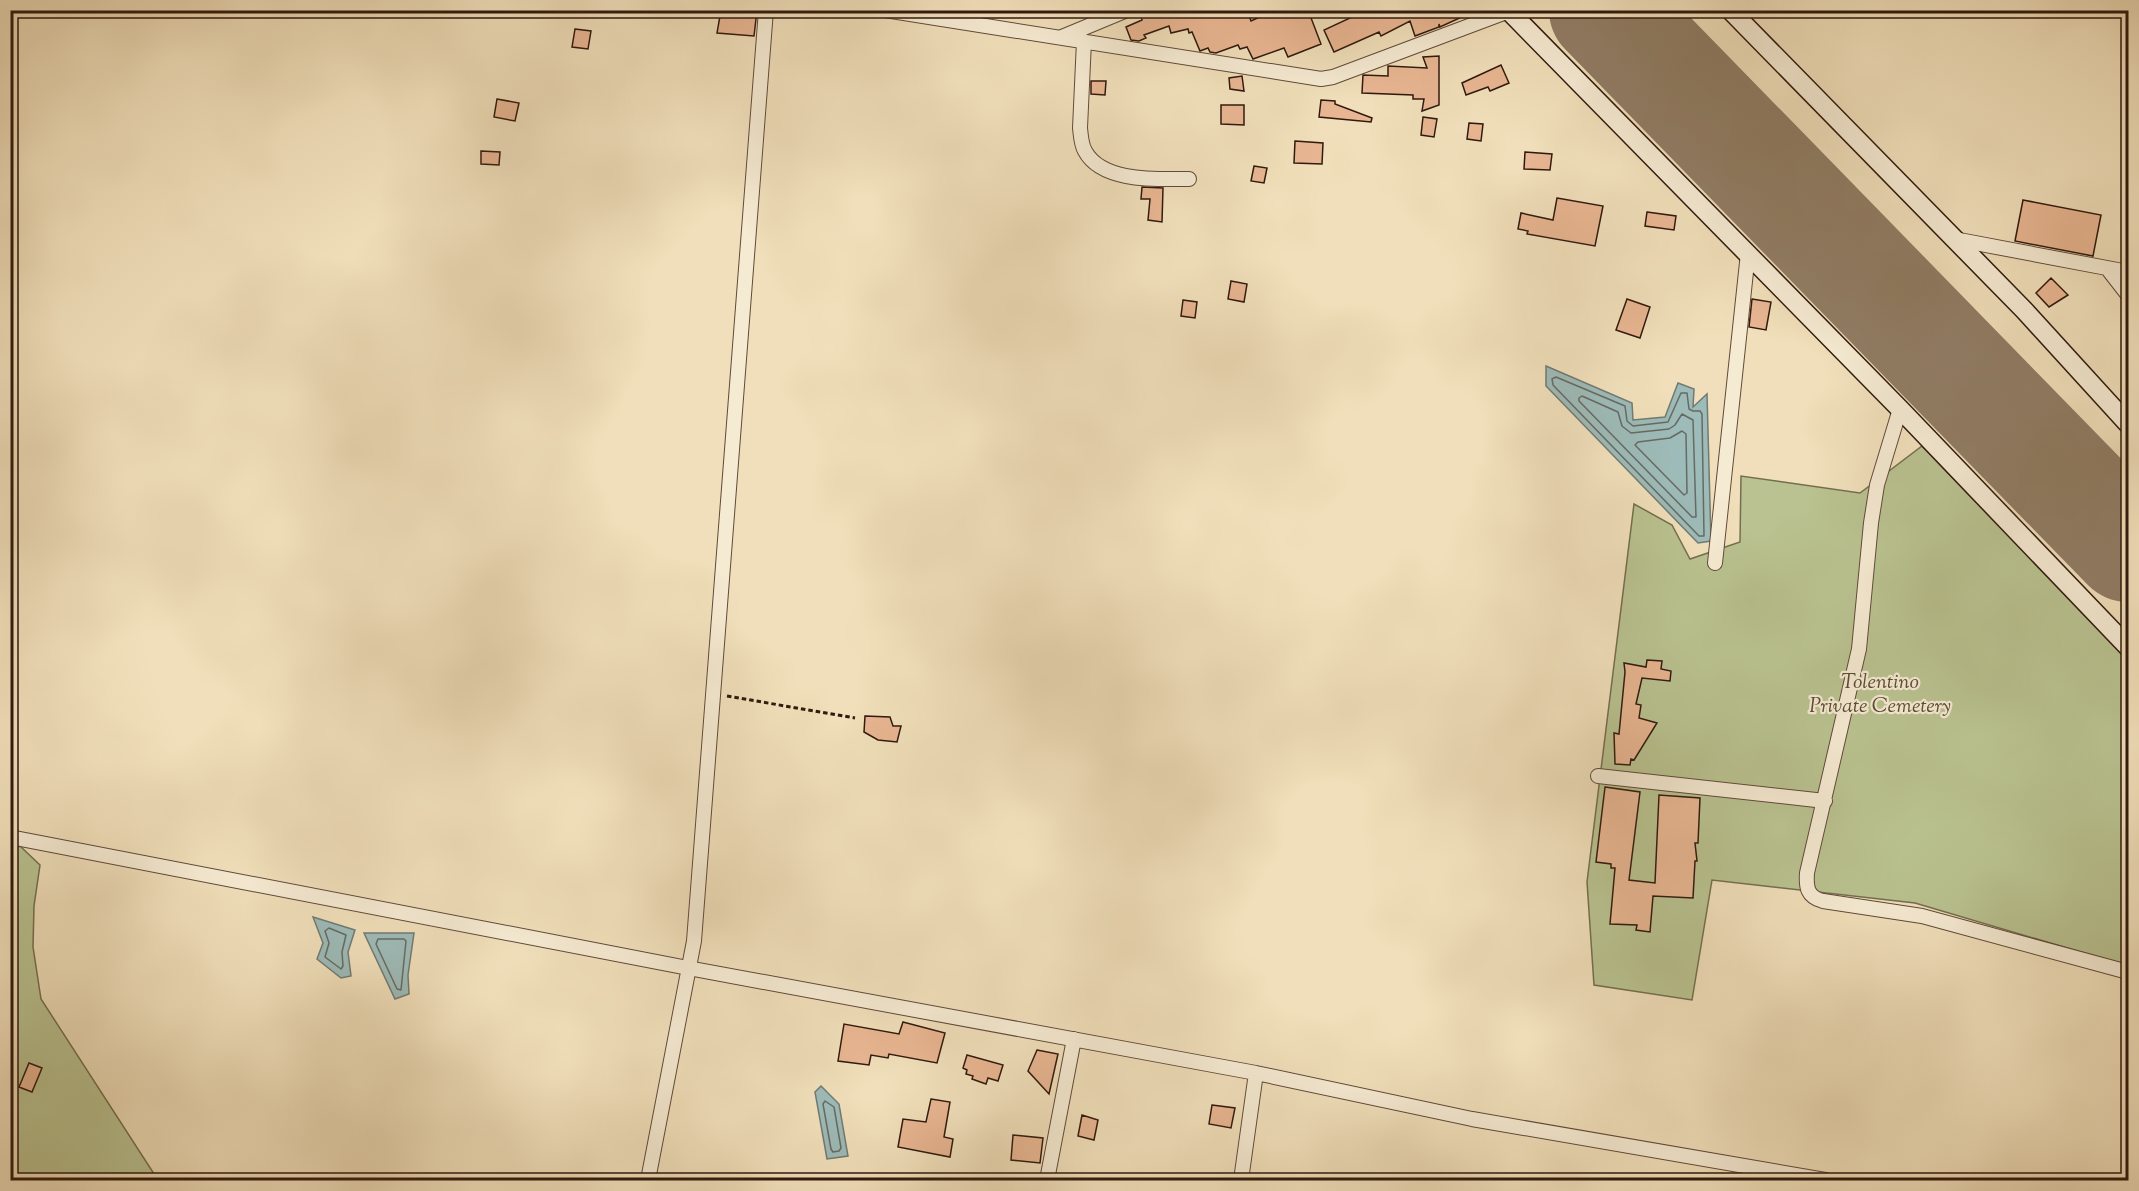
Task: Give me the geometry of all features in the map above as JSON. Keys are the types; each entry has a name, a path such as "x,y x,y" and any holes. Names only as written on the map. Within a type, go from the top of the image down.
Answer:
{"street":[{"path":"648,1180 694,941 766,10"},
{"path":"885,10 1321,79 1509,11 1900,409 2128,647"},
{"path":"1061,37 1127,10"},
{"path":"1730,10 2024,310 2128,424"},
{"path":"1084,41 1080,128 1081,142 1087,155 1104,168 1129,178 1189,179"},
{"path":"1954,239 2128,272"},
{"path":"1715,563 1748,253"},
{"path":"2107,268 2128,296"},
{"path":"1900,409 1877,485 1871,523 1859,650 1808,873 1807,888 1815,899 1922,916 2128,972"},
{"path":"1598,776 1825,801"},
{"path":"10,837 688,968 1256,1073 1472,1119 1825,1180"},
{"path":"1047,1180 1074,1039"},
{"path":"1240,1180 1256,1073"}],"path":[{"path":"714,693 855,718"}],"green space":[{"name":"Tolentino Private Cemetery","path":"1922,446 2128,660 2128,966 1915,903 1712,880 1692,1000 1594,985 1587,882 1634,504 1672,525 1690,559 1740,542 1741,476 1860,493"},
{"path":"20,846 40,865 34,906 33,947 41,999 158,1180 11,1180 10,851"}],"water":[{"path":"1546,366 1632,403 1633,420 1665,417 1678,383 1694,389 1693,407 1707,394 1711,541 1698,543 1546,386"},
{"path":"313,917 355,930 348,952 351,976 341,978 317,959 323,943"},
{"path":"364,933 414,933 408,975 409,994 395,999"},
{"path":"821,1086 839,1104 848,1156 827,1159 815,1092"}],"building":[{"path":"721,10 757,10 754,36 717,33"},
{"path":"1156,10 1247,10 1251,21 1275,10 1308,10 1321,44 1288,57 1284,48 1253,59 1247,47 1240,49 1238,45 1216,53 1210,52 1208,48 1200,51 1192,32 1189,33 1188,29 1171,33 1169,26 1144,35 1146,38 1139,41 1131,40 1126,27 1142,20 1141,16"},
{"path":"1367,10 1477,10 1415,36 1410,21 1381,36 1379,32 1334,52 1324,30"},
{"path":"575,29 591,31 588,49 572,47"},
{"path":"1439,56 1439,105 1422,111 1424,99 1413,99 1413,95 1362,93 1363,75 1388,76 1388,66 1427,68 1423,57"},
{"path":"1501,65 1509,83 1490,91 1488,87 1466,95 1462,83"},
{"path":"1242,76 1244,91 1230,89 1229,78"},
{"path":"1091,81 1106,81 1105,95 1091,94"},
{"path":"497,99 519,103 515,121 494,117"},
{"path":"1321,100 1335,101 1335,104 1372,118 1371,122 1319,117"},
{"path":"1221,105 1244,105 1244,125 1221,124"},
{"path":"1423,117 1437,119 1434,137 1421,135"},
{"path":"1469,123 1483,124 1481,141 1467,139"},
{"path":"1295,141 1323,143 1322,164 1294,163"},
{"path":"481,151 500,152 499,165 481,164"},
{"path":"1525,152 1552,154 1550,170 1524,169"},
{"path":"1254,166 1267,168 1264,183 1251,181"},
{"path":"1142,187 1163,188 1162,222 1148,220 1150,199 1141,199"},
{"path":"1557,198 1603,206 1595,246 1527,234 1528,231 1518,229 1521,213 1553,220"},
{"path":"2023,200 2101,215 2093,256 2015,241"},
{"path":"1647,212 1676,216 1674,230 1645,226"},
{"path":"2051,278 2068,295 2049,307 2036,293"},
{"path":"1231,281 1247,284 1244,302 1228,299"},
{"path":"1627,299 1650,307 1640,338 1616,330"},
{"path":"1752,299 1771,302 1766,330 1749,327"},
{"path":"1183,300 1197,302 1195,318 1181,316"},
{"path":"1647,660 1662,661 1661,669 1671,671 1670,681 1642,678 1636,704 1641,705 1639,718 1657,723 1634,760 1631,759 1630,765 1615,764 1614,733 1619,734 1624,663 1646,667"},
{"path":"865,716 890,717 893,726 901,726 897,742 878,740 864,732"},
{"path":"1605,787 1640,792 1629,880 1655,883 1659,795 1700,798 1698,843 1695,843 1697,861 1695,861 1693,898 1653,896 1650,932 1636,930 1637,925 1610,924 1615,868 1611,868 1611,864 1596,862"},
{"path":"903,1022 945,1033 937,1063 889,1054 888,1058 871,1055 869,1065 838,1061 844,1024 899,1034"},
{"path":"1037,1050 1058,1054 1049,1094 1028,1071"},
{"path":"967,1055 1003,1065 998,1081 988,1078 986,1084 966,1074 967,1070 963,1068"},
{"path":"29,1063 42,1068 32,1092 19,1087"},
{"path":"931,1099 950,1102 944,1137 953,1139 950,1157 898,1147 903,1119 926,1122"},
{"path":"1212,1105 1235,1108 1231,1128 1209,1124"},
{"path":"1082,1115 1098,1120 1094,1140 1078,1136"},
{"path":"1013,1135 1043,1138 1040,1163 1011,1160"}],"runway":[{"path":"1605,10 2128,546"}]}
